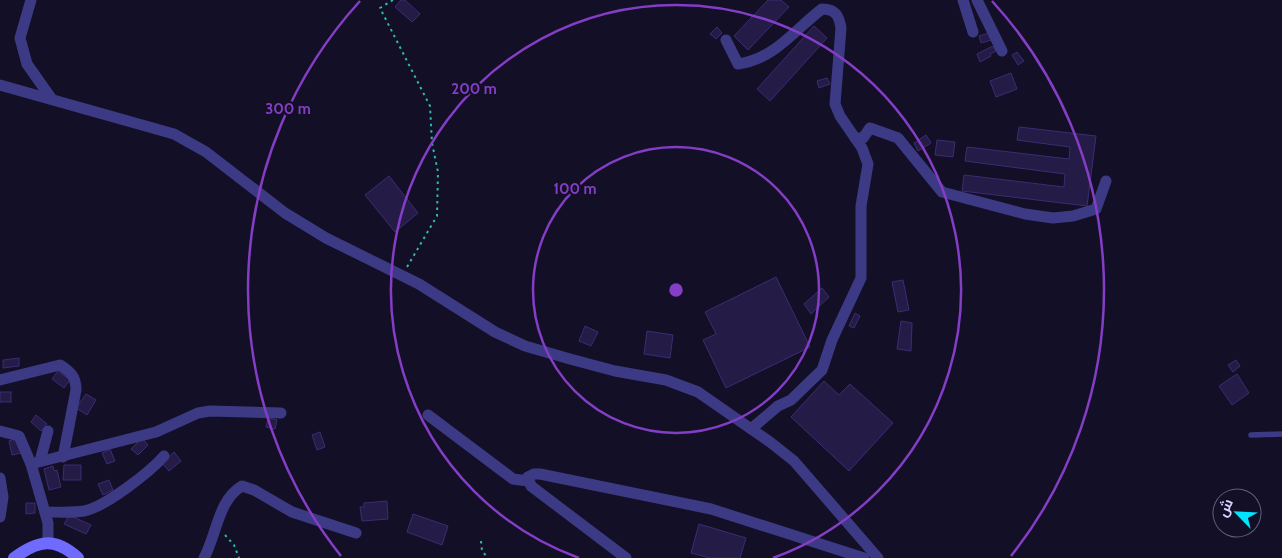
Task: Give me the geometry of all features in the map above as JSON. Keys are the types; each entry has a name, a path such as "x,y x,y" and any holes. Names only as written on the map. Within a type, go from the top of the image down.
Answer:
{"street":[{"path":"31,0 20,38 26,64 51,98"},
{"path":"963,0 973,32"},
{"path":"977,0 1002,51"},
{"path":"726,40 738,64 752,62 771,53 822,9 831,9 839,16 841,28 835,104 868,164 861,206 860,278 832,340 822,370 791,400 778,406 751,429"},
{"path":"0,85 174,134 206,152 285,213 326,238 402,275 488,327 525,346 615,371 666,380 698,392 794,462 878,558"},
{"path":"855,138 862,138 870,128 898,138 942,192 1025,214 1053,218 1073,216 1096,210 1106,181"},
{"path":"0,380 60,365 68,370 76,380 76,390 63,457"},
{"path":"35,463 156,432 198,413 210,411 280,413"},
{"path":"428,415 513,479 528,481"},
{"path":"0,431 19,436 35,463 48,523 48,542"},
{"path":"35,463 48,431"},
{"path":"45,512 85,511 102,503 151,471 164,456"},
{"path":"528,481 530,475 540,474 659,497 711,509 864,558"},
{"path":"0,478 3,497 0,517"},
{"path":"528,481 531,486 626,558"},
{"path":"204,558 217,529 226,498 242,486 254,490 292,512 342,530 356,533"},
{"path":"14,558 25,550 48,542 66,548 78,558"}],"lane":[{"path":"1251,435 1282,434"}],"path":[{"path":"392,0 380,8 430,106 432,143 438,172 437,216 402,275"},
{"path":"217,529 234,545 239,558"},
{"path":"481,541 482,552 488,558"}],"building":[{"path":"401,0 405,0 420,14 412,22 395,7"},
{"path":"768,0 781,0 789,7 748,50 734,36"},
{"path":"814,26 827,38 770,101 757,89"},
{"path":"717,27 722,33 716,39 710,34"},
{"path":"989,33 992,40 981,43 979,36"},
{"path":"993,46 996,51 980,62 977,54"},
{"path":"1017,52 1024,61 1018,65 1012,55"},
{"path":"1011,73 1017,89 996,97 990,81"},
{"path":"827,78 830,84 819,88 817,81"},
{"path":"1019,127 1096,136 1087,206 962,191 964,175 1064,187 1065,174 965,161 967,147 1069,159 1070,147 1017,140"},
{"path":"926,135 931,143 918,151 914,143"},
{"path":"937,140 955,142 953,157 935,155"},
{"path":"389,176 418,213 395,232 365,195"},
{"path":"776,277 810,347 726,388 703,340 716,334 705,312"},
{"path":"903,280 909,310 898,312 892,282"},
{"path":"822,288 829,297 811,314 804,304"},
{"path":"855,313 860,316 854,328 849,326"},
{"path":"901,321 912,323 911,351 897,349"},
{"path":"585,326 598,332 591,346 579,341"},
{"path":"647,331 673,335 670,358 644,354"},
{"path":"19,358 19,366 3,368 3,360"},
{"path":"1236,360 1240,366 1233,372 1228,365"},
{"path":"58,371 70,380 64,388 52,379"},
{"path":"1237,374 1249,393 1232,405 1219,386"},
{"path":"824,381 839,395 850,384 893,423 849,471 791,417"},
{"path":"0,392 11,392 11,402 0,402"},
{"path":"86,394 96,400 87,415 76,408"},
{"path":"36,415 47,424 41,431 31,422"},
{"path":"268,418 277,420 275,429 266,427"},
{"path":"320,432 325,447 317,450 312,435"},
{"path":"17,438 21,453 12,455 9,441"},
{"path":"142,438 148,445 138,455 131,449"},
{"path":"110,449 115,461 107,464 102,453"},
{"path":"174,452 181,461 169,471 162,463"},
{"path":"64,465 81,465 81,480 63,480"},
{"path":"53,466 54,471 57,470 61,487 49,490 44,469"},
{"path":"109,480 113,490 103,495 98,484"},
{"path":"387,501 388,519 362,521 360,507 364,507 364,503"},
{"path":"26,503 35,503 35,513 26,514"},
{"path":"413,514 448,526 442,545 407,532"},
{"path":"69,515 91,525 86,534 64,524"},
{"path":"699,524 746,538 740,558 710,558 691,553"}]}
